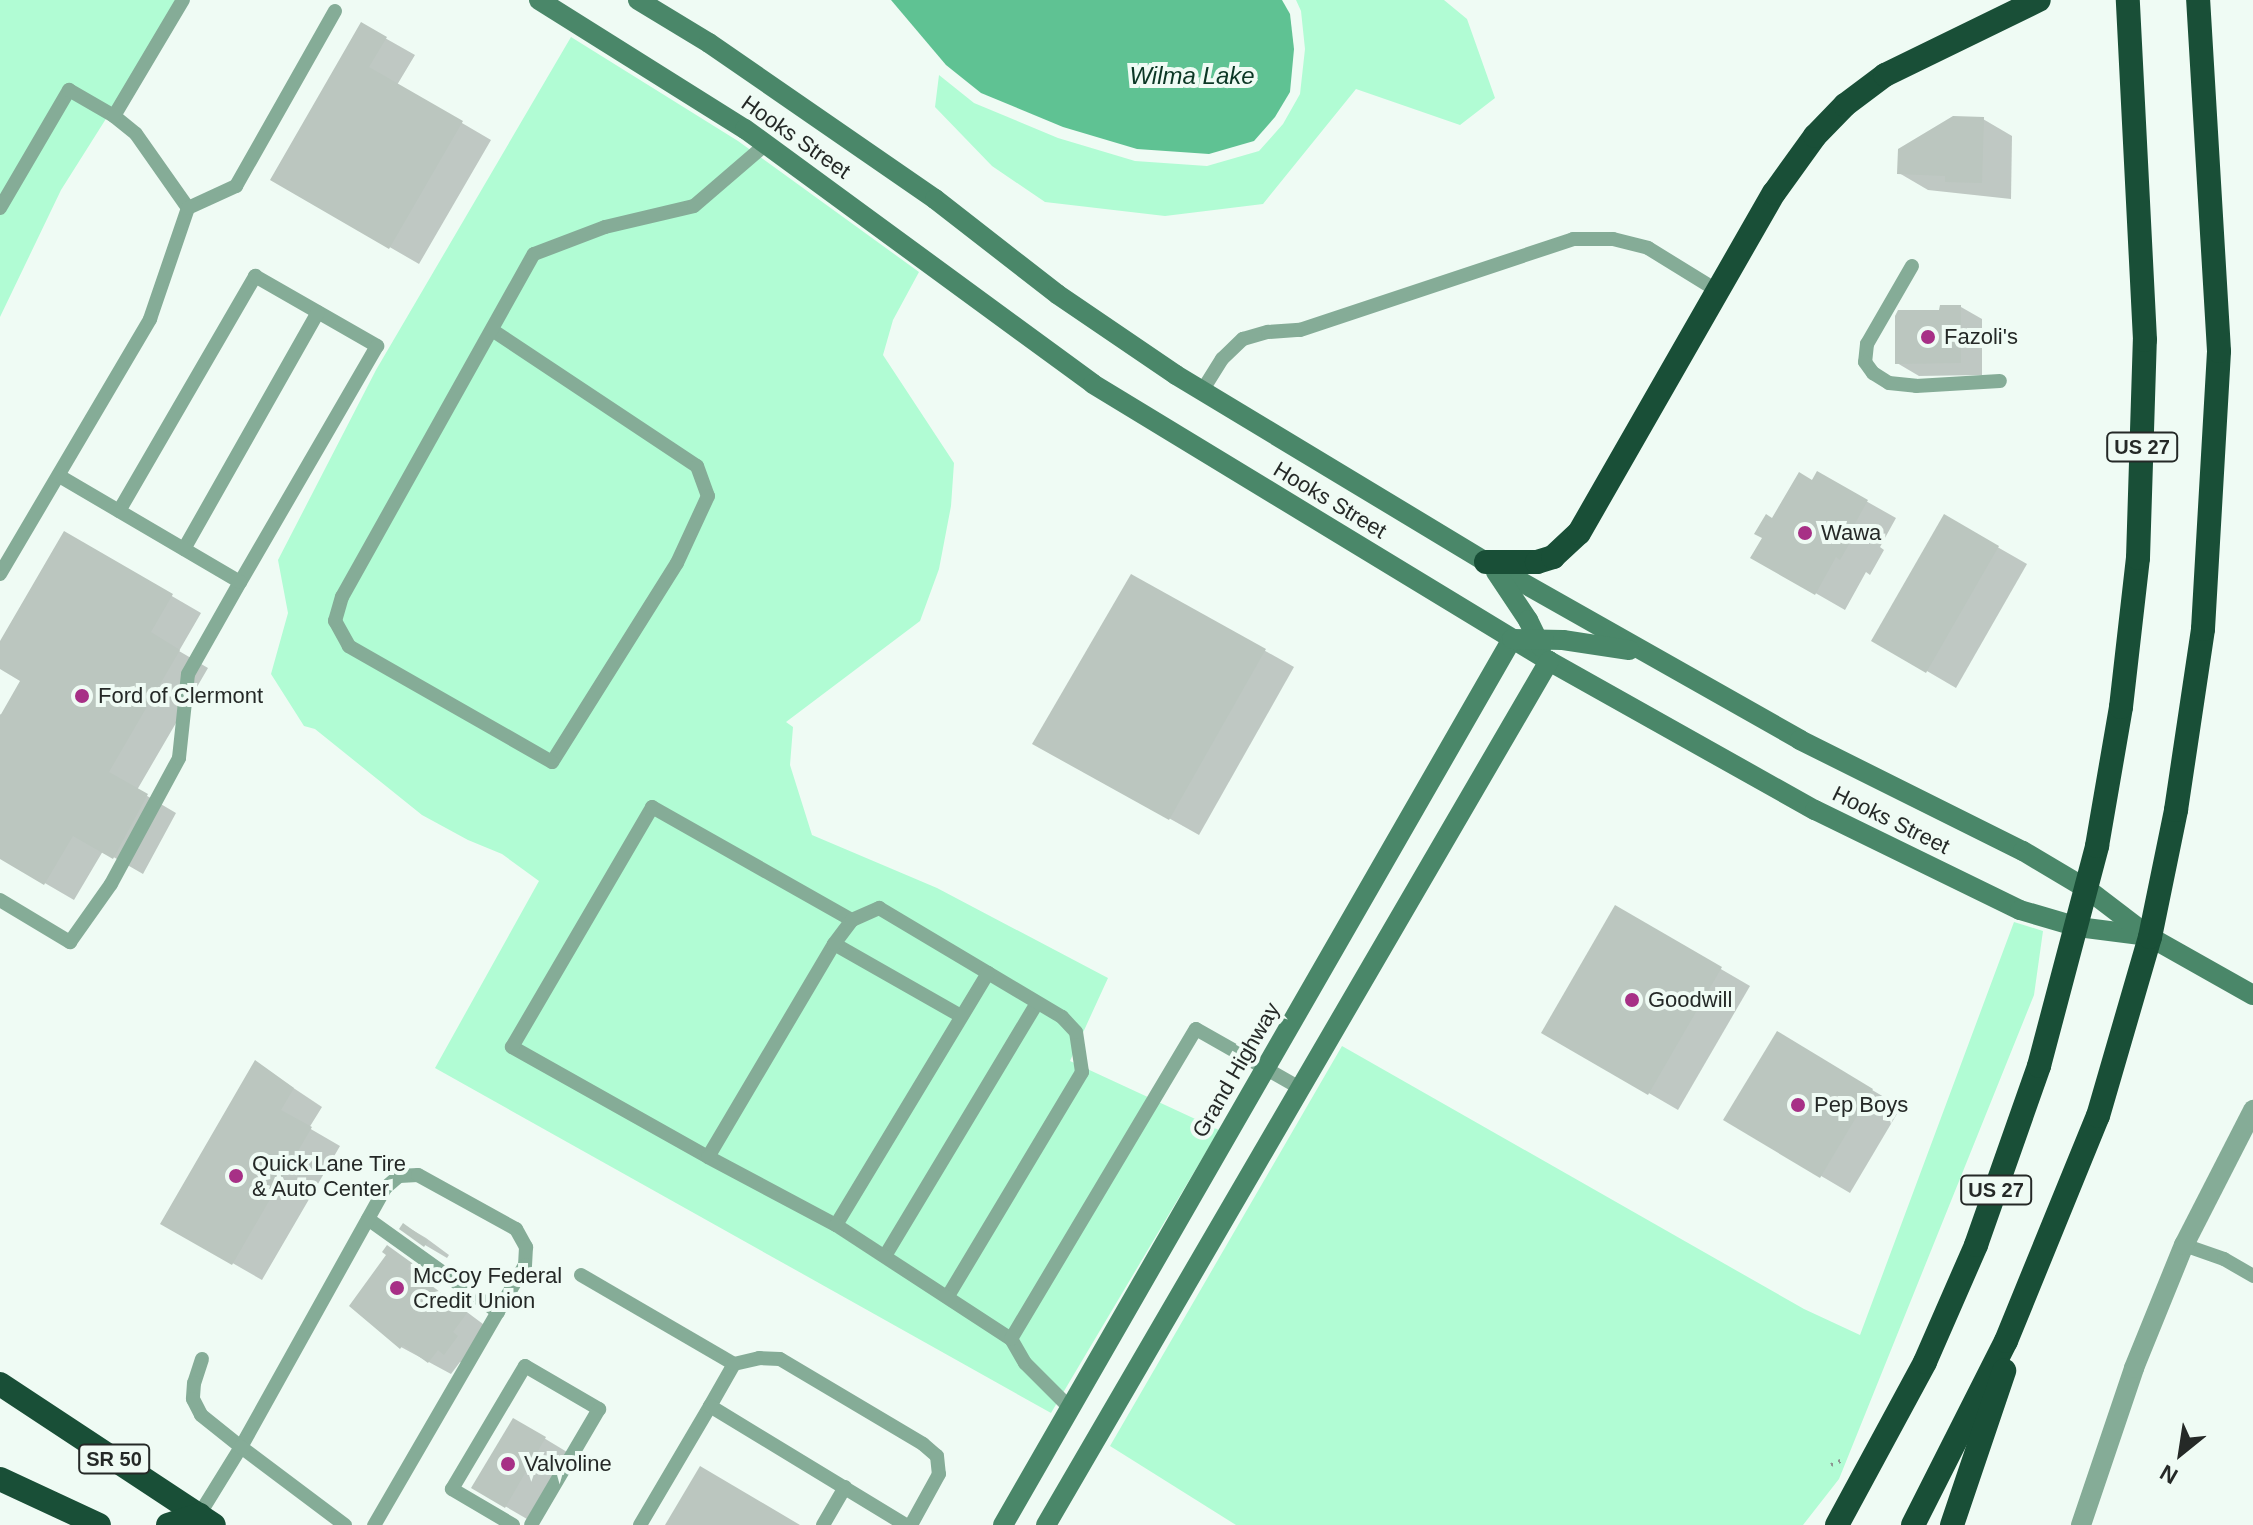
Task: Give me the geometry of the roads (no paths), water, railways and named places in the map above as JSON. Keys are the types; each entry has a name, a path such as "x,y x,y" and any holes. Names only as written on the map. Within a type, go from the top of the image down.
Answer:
{"highway":[{"path":"1486,562 1537,562 1568,548 1791,168 1845,105 1885,75 2039,0"},
{"name":"US 27","path":"1837,1525 1925,1362 1976,1245 2039,1066 2087,889 2119,720 2138,558 2145,340 2128,0"},
{"name":"US 27","path":"1913,1525 2006,1341 2098,1116 2150,937 2192,717 2212,512 2219,351 2198,0"},
{"path":"1952,1525 2037,1270"},
{"name":"SR 50","path":"0,1384 207,1520"},
{"path":"0,1479 67,1525"},
{"path":"0,1479 99,1525"},
{"path":"168,1525 207,1520"}],"street":[{"name":"Hooks Street","path":"539,0 766,144 1093,384 1549,661 1815,810 2020,910 2078,927 2150,937"},
{"name":"Hooks Street","path":"638,0 709,43 898,173 1057,294 1202,391 1486,562 1800,740 2023,851 2087,889 2150,937 2253,995"},
{"path":"1046,1525 1549,661 1502,577 1486,562"},
{"path":"1512,639 1618,646 1666,663"},
{"name":"Grand Highway","path":"1003,1525 1512,639"},
{"path":"2081,1525 2134,1368 2184,1245 2253,1110"}],"lane":[{"path":"114,116 183,0"},
{"path":"0,574 150,319 188,208 236,186 335,11"},
{"path":"0,208 69,90 114,116 136,134 188,208"},
{"path":"492,330 697,466 708,496 677,563 552,762 349,646 335,621 342,597 534,254 605,227 694,206 766,144"},
{"path":"1202,391 1222,359 1243,339 1268,332 1300,330 1573,239 1613,239 1648,248 1718,291"},
{"path":"1912,266 1867,344 1865,362 1873,373 1889,383 1916,386 2000,381"},
{"path":"0,901 70,942 111,884 179,758 188,674 377,346 255,276 119,511"},
{"path":"184,549 318,312"},
{"path":"59,476 240,582"},
{"path":"852,920 652,807 512,1047 836,1225 948,1296 1011,1339 1025,1363 1070,1408"},
{"path":"708,1157 834,944 852,920 879,908 1062,1017 1076,1032 1082,1072 948,1296"},
{"path":"834,944 961,1016"},
{"path":"836,1225 988,973"},
{"path":"885,1256 1037,1003"},
{"path":"1011,1339 1196,1029 1300,1088"},
{"path":"207,1520 241,1447 385,1188 399,1176 418,1175 516,1229 526,1247 525,1265 374,1525"},
{"path":"368,1219 498,1312"},
{"path":"2184,1245 2224,1259 2253,1276"},
{"path":"581,1275 734,1364 759,1358 780,1359 923,1444 937,1456 939,1474 908,1525 710,1406"},
{"path":"202,1359 194,1383 193,1399 201,1415 345,1525"},
{"path":"640,1525 734,1364"},
{"path":"513,1525 452,1489 525,1366 599,1409 531,1525"},
{"path":"823,1525 845,1487"}],"water":[{"name":"Wilma Lake","path":"891,0 1282,0 1290,14 1294,49 1290,92 1275,117 1254,141 1209,154 1137,149 1063,127 981,93 946,65"}],"place":[{"name":"Fazoli's","path":"1928,337"},
{"name":"Wawa","path":"1805,533"},
{"name":"Ford of Clermont","path":"82,696"},
{"name":"Goodwill","path":"1632,1000"},
{"name":"Pep Boys","path":"1798,1105"},
{"name":"Quick Lane Tire & Auto Center","path":"236,1176"},
{"name":"McCoy Federal Credit Union","path":"397,1288"},
{"name":"Valvoline","path":"508,1464"}]}
